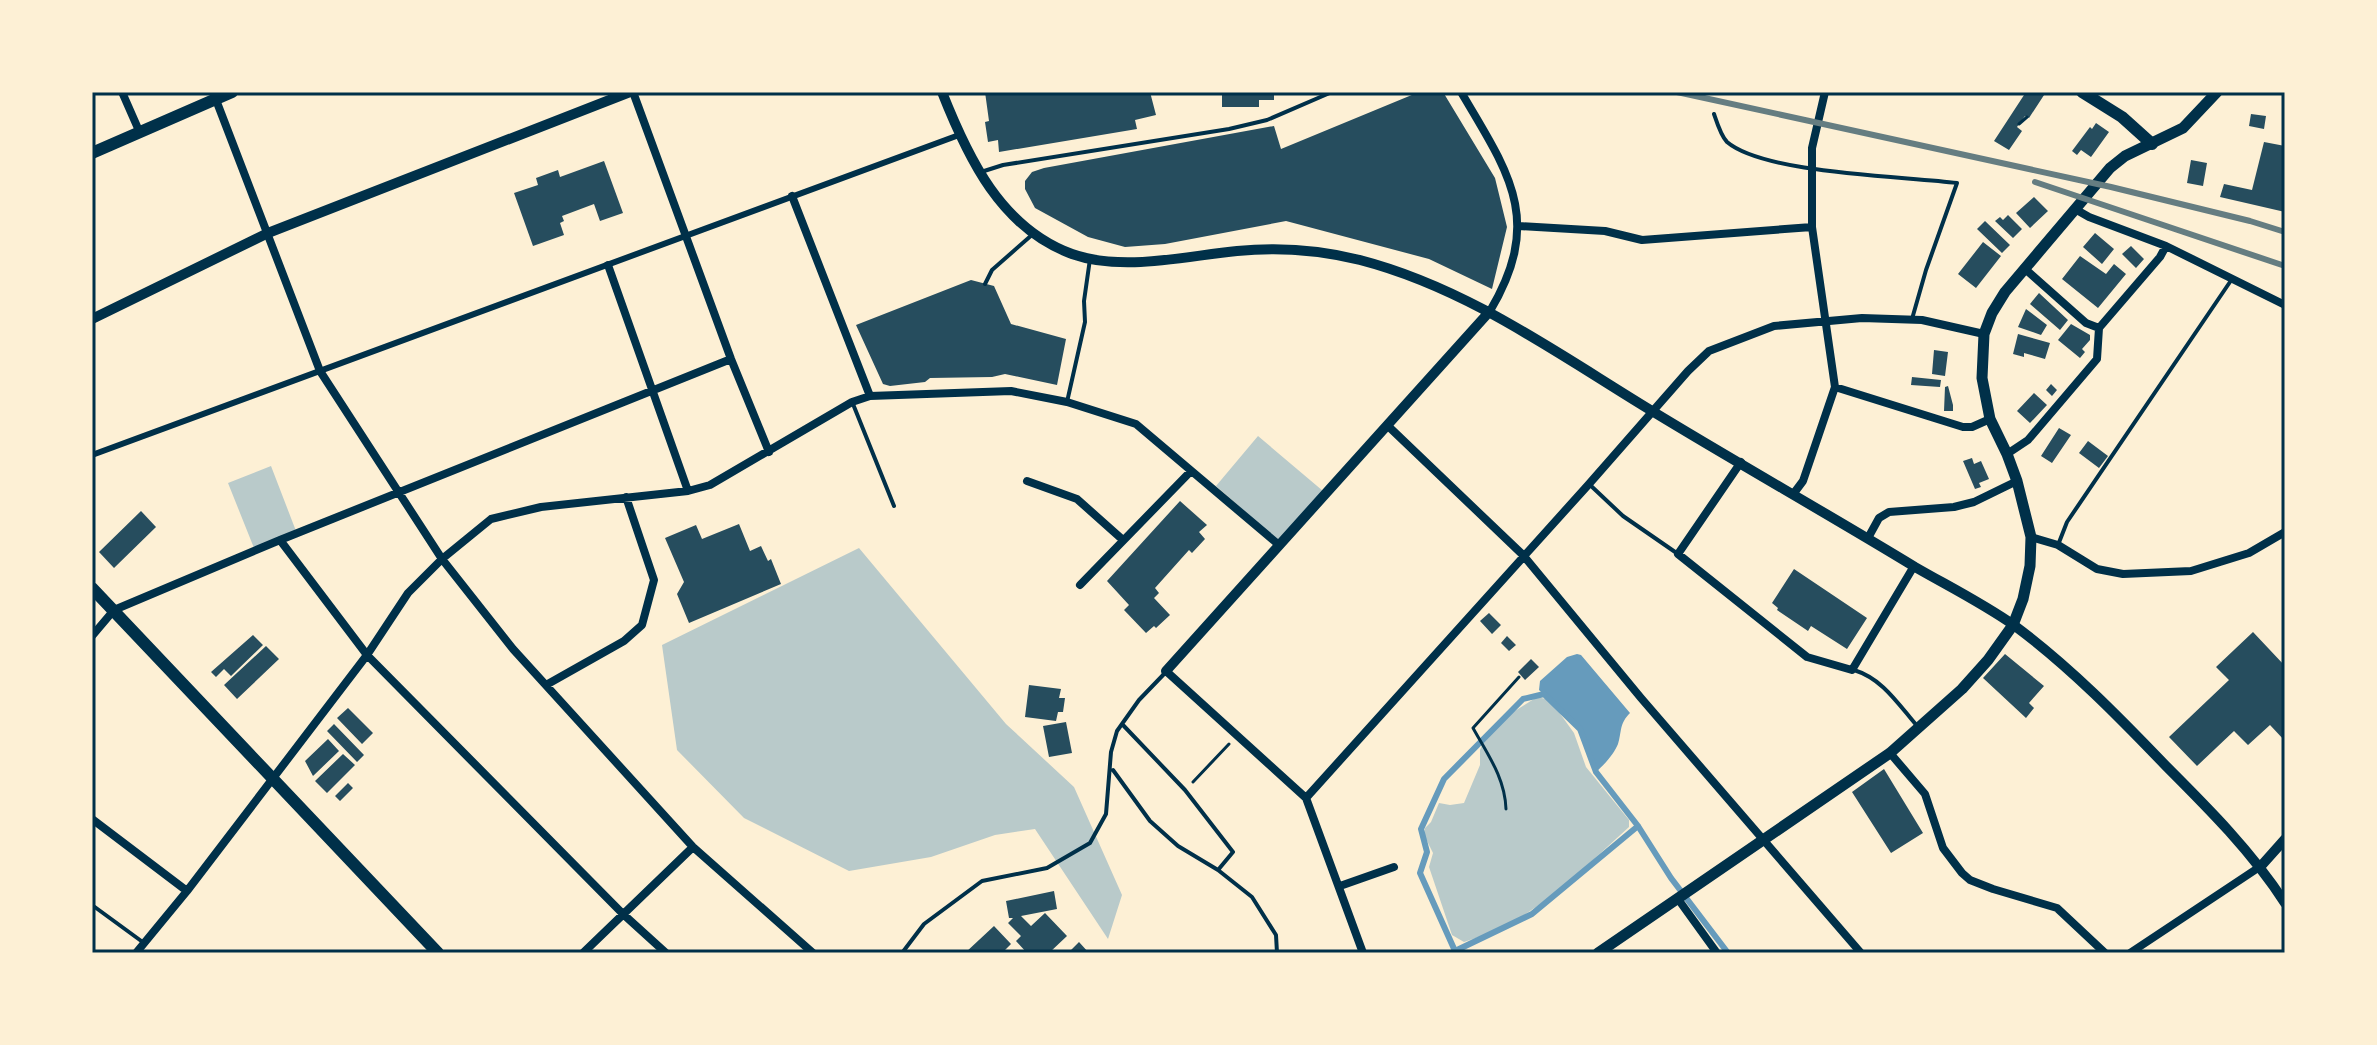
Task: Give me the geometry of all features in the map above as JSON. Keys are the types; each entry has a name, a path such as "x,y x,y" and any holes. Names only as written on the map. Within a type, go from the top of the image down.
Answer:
{"main road":[{"path":"92,153 215,95 232,92"},
{"path":"2082,92 2101,97 2152,144"},
{"path":"1598,953 1890,753 1975,676 2013,625 2023,599 2030,566 2031,537 2017,481 1990,419 1982,378 1984,334 1997,303 2024,268 2119,160 2189,124 2217,92"},
{"path":"92,588 438,953"}],"street":[{"path":"122,92 140,133"},
{"path":"92,319 268,233 632,92 731,359 769,452"},
{"path":"942,92 978,172 1010,212 1034,233 1073,254 1090,258 1144,260 1239,251 1312,252 1356,259 1404,273 1490,311 1653,412 2013,625 2092,690 2261,866 2285,903"},
{"path":"1363,953 1306,798 1166,671 1490,311 1506,283 1519,226 1513,191 1502,162 1461,92"},
{"path":"1794,493 1803,481 1835,387 1812,227 1812,148 1825,92"},
{"path":"215,95 320,371 442,559 513,649 693,847 813,953"},
{"path":"92,455 959,135"},
{"path":"792,196 870,396"},
{"path":"2075,209 2166,246 2285,305"},
{"path":"1519,226 1605,231 1642,240 1812,227"},
{"path":"2007,454 2028,440 2097,359 2099,328 2166,246"},
{"path":"608,265 688,491"},
{"path":"2024,268 2086,323 2099,328"},
{"path":"1306,798 1709,351 1774,326 1826,320 1912,319 1984,334"},
{"path":"92,636 114,610 731,359"},
{"path":"1835,387 1963,427 1972,427 1990,419"},
{"path":"136,953 367,655 408,593 442,559 491,519 541,507 688,491 710,485 852,402 870,396 1011,391 1067,402 1136,424 1279,545"},
{"path":"1387,425 1523,555 1641,698 1861,953"},
{"path":"1741,462 1678,554 1807,657 1852,670 1914,566"},
{"path":"1080,585 1191,471"},
{"path":"1027,481 1077,499 1123,540"},
{"path":"1868,538 1879,518 1889,512 1954,507 1974,502 2017,481"},
{"path":"546,685 624,641 642,625 654,580 626,497"},
{"path":"2031,537 2058,545 2097,569 2123,574 2191,571 2249,553 2285,532"},
{"path":"280,540 367,655 623,914 666,953"},
{"path":"1890,753 1925,794 1943,848 1962,873 1970,880 1993,889 2057,908 2105,953"},
{"path":"92,819 187,891"},
{"path":"2130,953 2261,866 2285,839"},
{"path":"583,953 693,847"},
{"path":"1340,886 1394,867"},
{"path":"1678,899 1717,953"}],"lane":[{"path":"978,172 1003,165 1229,129 1267,120 1332,92"},
{"path":"1714,114 1725,140 1744,152 1811,169 1957,183 1912,319"},
{"path":"985,284 992,270 1034,233"},
{"path":"1067,402 1085,322 1084,301 1090,258"},
{"path":"2058,545 2067,522 2232,279"},
{"path":"852,402 894,506"},
{"path":"1589,484 1623,516 1678,554"},
{"path":"1852,670 1872,676 1879,682 1918,728"},
{"path":"902,953 924,924 982,881 1047,868 1090,843 1106,814 1111,752 1122,724 1166,671"},
{"path":"1122,724 1185,790 1233,852 1218,870"},
{"path":"1111,769 1150,821 1178,846 1218,870 1252,897 1276,935 1277,953"},
{"path":"92,905 144,943"}],"path":[{"path":"2019,124 2027,117"},
{"path":"1506,809 1506,793 1498,771 1473,728 1519,677"},
{"path":"1185,790 1237,736"}],"shaded area":[{"path":"1258,436 1323,491 1279,541 1216,486"},
{"path":"271,466 296,531 254,548 228,483"},
{"path":"859,548 1006,724 1074,787 1122,895 1108,939 1035,829 995,835 931,857 849,871 744,818 677,750 662,645"},
{"path":"1537,697 1546,699 1556,708 1574,733 1586,767 1629,820 1629,827 1538,905 1500,928 1464,942 1452,935 1429,867 1433,853 1424,835 1425,828 1439,803 1464,803 1480,765 1480,750 1484,741 1510,714"}],"water":[{"path":"1577,654 1630,713 1622,724 1616,748 1596,772 1580,729 1539,690 1540,681 1567,657"}],"building":[{"path":"985,92 1150,92 1156,115 1135,120 1137,129 999,152 998,140 988,142"},
{"path":"1222,92 1274,92 1274,100 1259,100 1259,107 1222,107"},
{"path":"1419,92 1443,92 1495,178 1507,227 1492,289 1429,259 1286,221 1165,244 1125,247 1088,237 1035,208 1025,189 1025,181 1032,172 1044,168 1274,126 1281,149"},
{"path":"2026,92 2046,92 2029,118 2025,116 2017,127 2022,131 2009,150 1994,141"},
{"path":"2251,114 2266,116 2264,129 2249,126"},
{"path":"2096,123 2109,132 2091,157 2081,150 2077,155 2072,151"},
{"path":"2264,142 2285,146 2285,212 2220,197 2224,184 2252,190"},
{"path":"2191,160 2207,163 2203,186 2187,183"},
{"path":"604,161 623,213 600,221 594,204 562,216 564,221 560,223 564,235 533,246 514,193 538,185 536,178 558,170 560,177"},
{"path":"2034,197 2048,211 2030,228 2016,213"},
{"path":"2008,215 2022,229 2013,238 1995,221 2000,217 2003,220"},
{"path":"1985,221 2010,245 2002,253 1977,229"},
{"path":"2095,233 2114,249 2102,264 2083,247"},
{"path":"1983,242 2001,256 1976,288 1958,274"},
{"path":"2131,246 2144,259 2136,268 2122,254"},
{"path":"2080,256 2106,274 2114,264 2126,274 2098,308 2062,279"},
{"path":"971,280 994,286 1011,324 1066,339 1057,385 1005,374 930,378 925,382 890,386 883,384 856,325"},
{"path":"2039,293 2068,320 2060,330 2030,304"},
{"path":"2026,309 2047,325 2041,335 2018,327"},
{"path":"2071,324 2090,335 2080,358 2058,340"},
{"path":"2018,334 2050,343 2045,359 2024,353 2024,357 2013,354"},
{"path":"1934,350 1948,352 1945,376 1932,374"},
{"path":"1912,377 1941,380 1940,387 1911,385"},
{"path":"2051,384 2057,390 2052,396 2046,390"},
{"path":"1948,386 1953,411 1944,411 1945,387"},
{"path":"2034,393 2047,405 2030,423 2017,411"},
{"path":"2059,428 2071,435 2052,463 2041,456"},
{"path":"2088,441 2108,456 2099,468 2079,453"},
{"path":"1972,458 1974,464 1981,461 1989,479 1979,483 1981,487 1975,489 1963,461"},
{"path":"1180,501 1207,525 1199,532 1205,539 1192,553 1189,550 1155,588 1159,593 1154,598 1170,615 1146,633 1124,610 1129,605 1107,581"},
{"path":"141,511 156,527 114,568 99,552"},
{"path":"739,524 750,551 761,546 768,561 771,559 781,584 689,623 677,594 684,582 665,538 696,525 702,539"},
{"path":"1794,569 1867,618 1847,649 1811,626 1808,631 1777,610 1772,603"},
{"path":"1489,613 1501,625 1492,634 1480,621"},
{"path":"2253,632 2285,666 2285,741 2270,725 2248,745 2234,731 2197,766 2169,737 2229,680 2216,667"},
{"path":"253,635 263,645 231,676 224,669 216,677 211,672"},
{"path":"1507,636 1516,645 1509,651 1501,643"},
{"path":"266,646 279,659 237,699 224,685"},
{"path":"2005,654 2044,686 2029,703 2034,708 2026,718 1983,678"},
{"path":"1531,659 1539,667 1525,680 1518,672"},
{"path":"1029,685 1061,689 1059,698 1065,698 1063,712 1058,712 1056,721 1025,717"},
{"path":"348,708 373,733 362,744 337,718"},
{"path":"1066,722 1072,753 1049,757 1043,726"},
{"path":"334,724 364,755 357,762 327,731"},
{"path":"328,739 339,751 313,776 305,761"},
{"path":"343,754 355,765 327,793 315,781"},
{"path":"1884,769 1923,833 1891,853 1852,792"},
{"path":"348,783 353,788 340,801 335,796"},
{"path":"1054,891 1057,909 1021,916 1031,926 1045,913 1067,936 1049,953 1027,953 1016,941 1021,936 1008,923 1013,918 1009,918 1006,901"},
{"path":"994,926 1011,944 1002,953 965,953"},
{"path":"1079,942 1089,953 1068,953"}],"waterway":[{"path":"1638,826 1532,914 1455,951 1420,873 1427,852 1421,829 1444,779 1523,699 1544,694 1580,729 1596,772 1638,826 1671,878 1728,953"}],"railway":[{"path":"1677,92 2111,187 2285,232"},
{"path":"2035,182 2285,266"}]}
